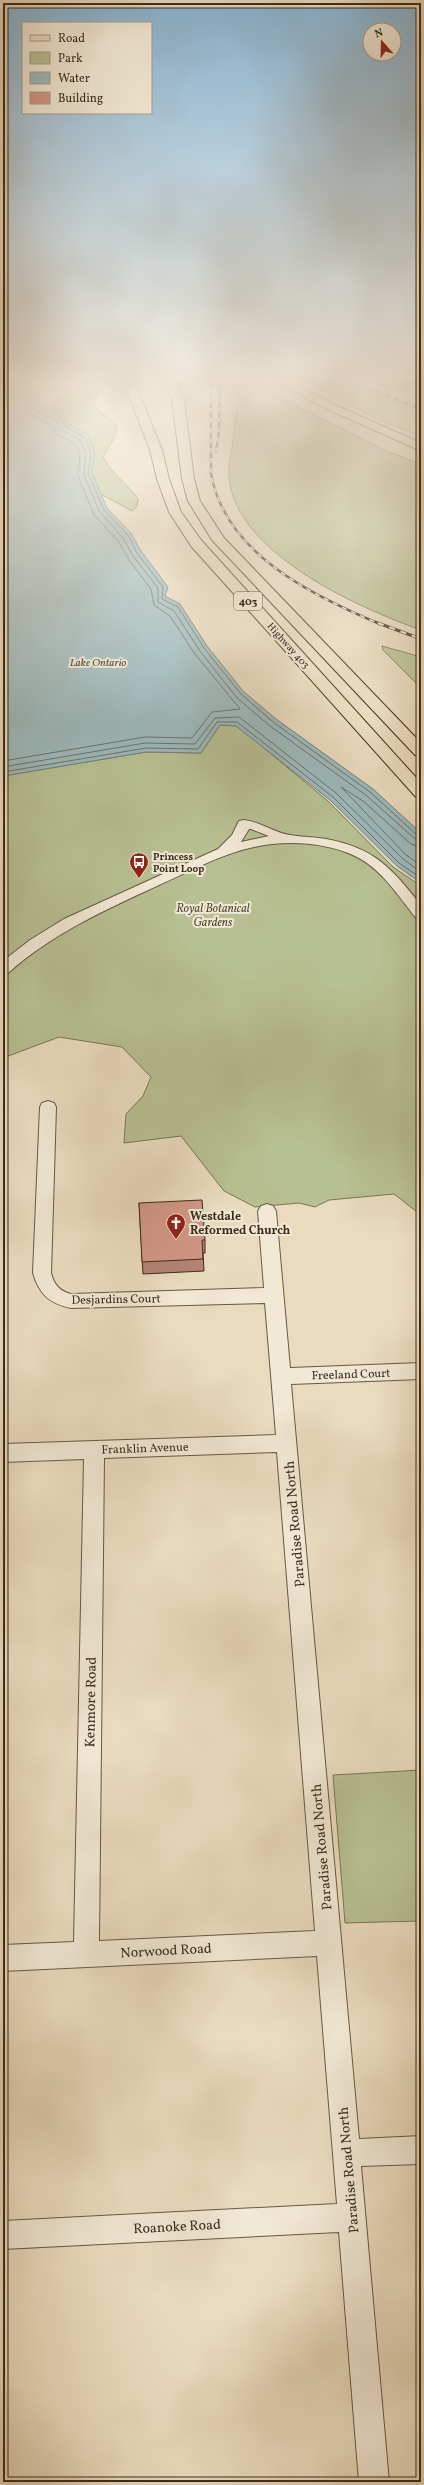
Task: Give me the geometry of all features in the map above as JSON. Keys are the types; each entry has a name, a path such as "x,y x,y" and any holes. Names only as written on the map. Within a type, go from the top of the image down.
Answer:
{"main road":[{"name":"Highway 403","path":"168,494 175,512 196,543 421,792"},
{"name":"Highway 403","path":"192,494 194,501 219,540 421,752"}],"street":[{"path":"223,851 238,837 244,824 254,825 286,838"},
{"path":"3,969 30,946 66,922 223,851 261,840 286,838 346,847 369,859 397,884 421,915"},
{"name":"Desjardins Court","path":"48,1108 42,1273 45,1284 51,1294 60,1299 71,1301 274,1295"},
{"name":"Paradise Road North","path":"267,1211 374,2482"},
{"name":"Freeland Court","path":"281,1376 421,1371"},
{"name":"Franklin Avenue","path":"3,1453 287,1443"},
{"name":"Kenmore Road","path":"86,1954 94,1450"},
{"name":"Norwood Road","path":"3,1958 329,1943"},
{"path":"346,2153 421,2150"},
{"name":"Roanoke Road","path":"3,2235 352,2217"}],"green space":[{"path":"101,494 134,494 138,499 137,506 132,511"},
{"path":"233,494 421,494 421,630 366,608 304,574 276,553 253,530 236,504"},
{"path":"382,646 421,657 421,688 383,650"},
{"name":"Royal Botanical Gardens","path":"220,725 236,726 252,738 328,801 393,867 421,886 421,1215 394,1194 329,1200 315,1207 299,1203 255,1207 224,1191 181,1136 124,1143 126,1114 143,1096 151,1077 122,1047 59,1037 3,1058 3,776 146,752 201,753"},
{"path":"421,1770 421,1921 345,1923 333,1775"}],"water":[{"name":"Lake Ontario","path":"3,494 101,494 107,508 131,533 141,551 168,587 165,596 180,604 207,646 243,691 276,719 373,789 421,833 421,883 397,866 330,800 236,726 220,725 201,753 146,752 3,776"}],"building":[{"name":"Westdale Reformed Church","path":"202,1200 205,1240 202,1240 203,1259 142,1262 139,1203"}],"railway":[{"path":"217,494 219,501 233,526 253,549 275,568 327,600 380,624"},
{"path":"378,623 421,639"}],"place":[{"name":"Princess Point Loop","path":"139,879"},
{"name":"Westdale Reformed Church","path":"176,1240"}]}
